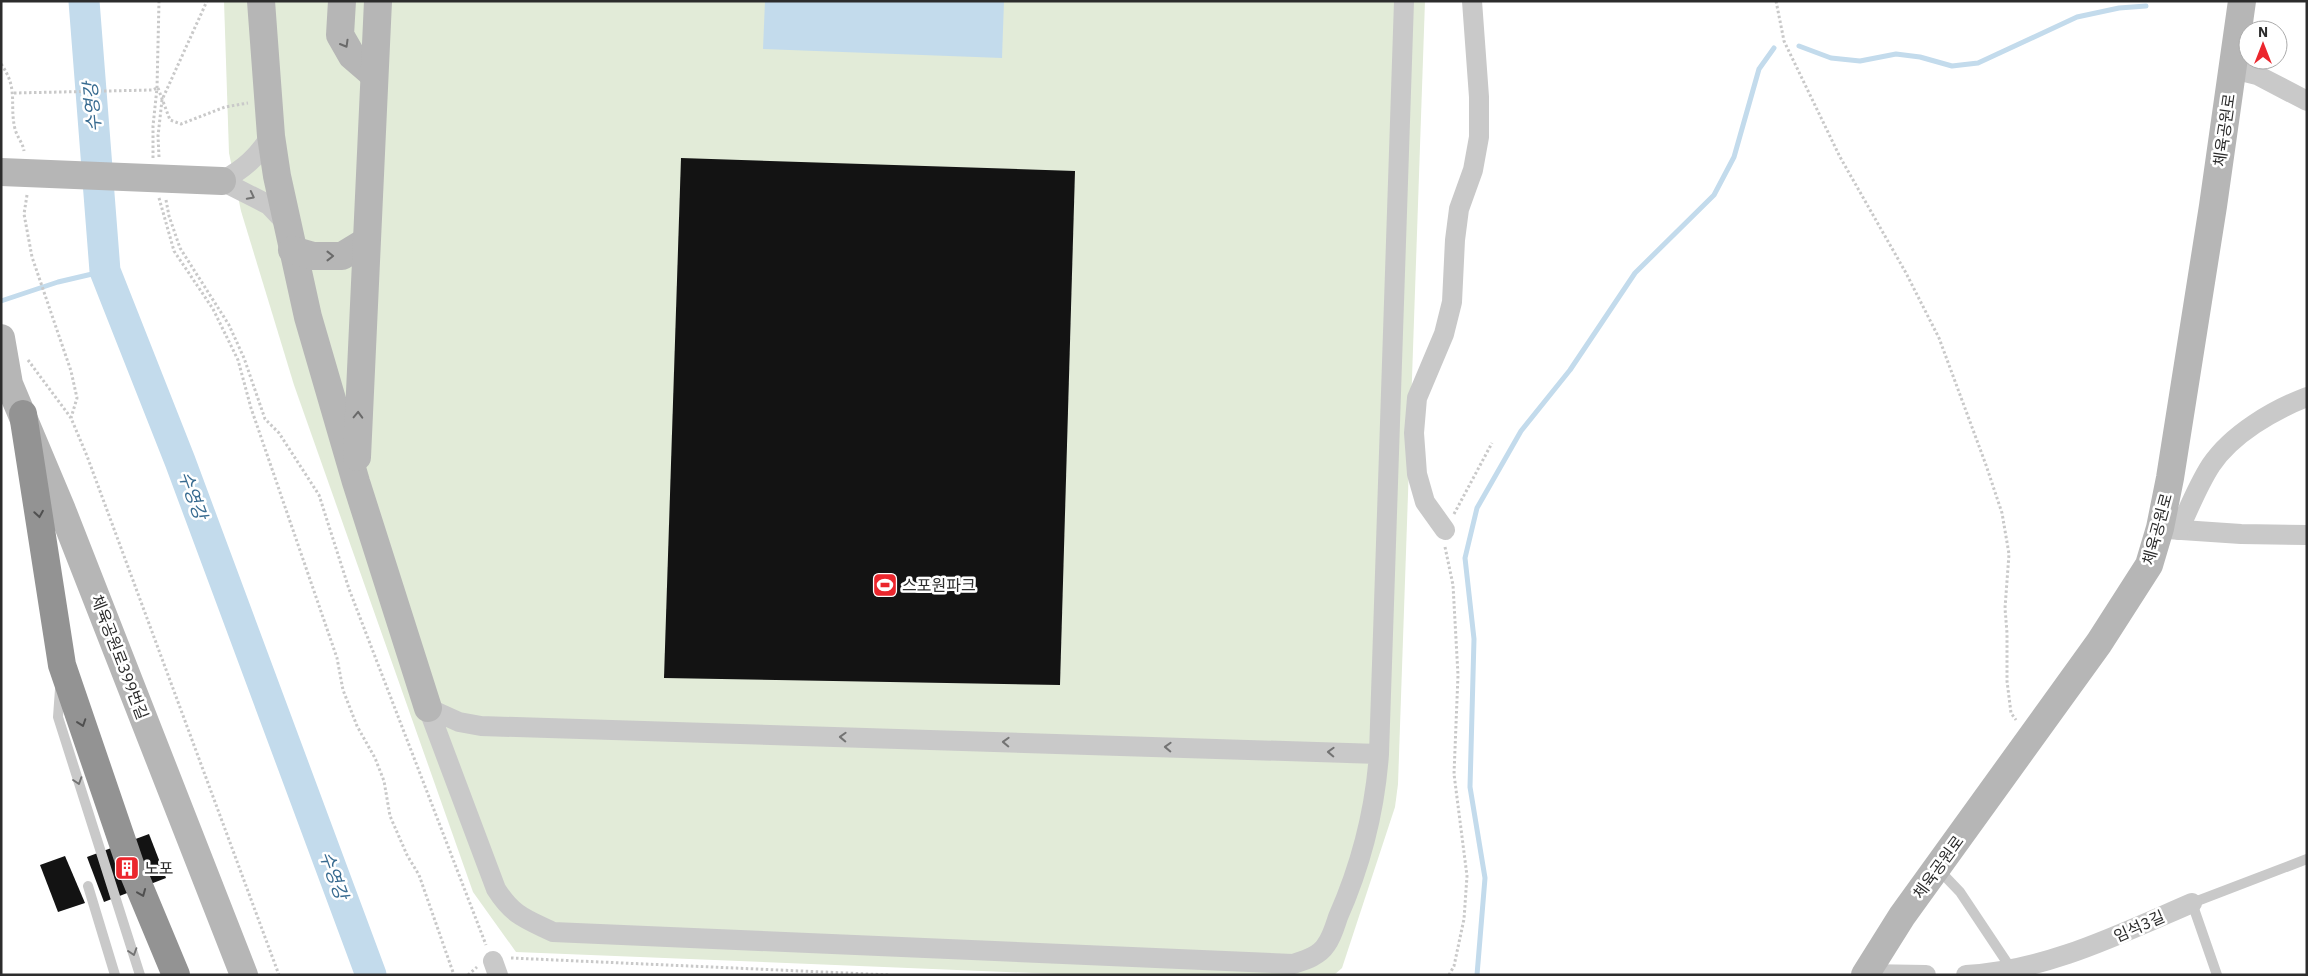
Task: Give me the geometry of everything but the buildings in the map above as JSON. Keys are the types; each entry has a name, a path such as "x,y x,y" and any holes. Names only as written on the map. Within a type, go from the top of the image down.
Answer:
{"highway":[{"path":"23,414 62,665 131,867 176,975"}],"street":[{"path":"261,1 271,136 290,237 308,317 356,482 428,708 496,889 505,904 516,915 553,932 1294,969 1312,958 1326,946 1352,886 1370,823 1377,783 1404,1"},
{"path":"342,1 340,35 352,56 374,75"},
{"path":"356,482 365,242 378,1"},
{"path":"1445,530 1426,502 1417,474 1414,433 1417,398 1444,334 1452,302 1455,240 1459,209 1473,170 1479,137 1479,97 1472,1"},
{"name":"체육공원로","path":"1865,975 1902,916 2029,737 2099,643 2149,565 2169,529 2242,1"},
{"path":"2233,69 2257,74 2307,101"},
{"path":"222,181 244,168 259,154 271,136"},
{"path":"1,172 222,181 268,205 290,237 313,256 342,256 365,242"},
{"name":"체육공원로399번길","path":"1,338 5,377 23,414 244,975"},
{"path":"2307,397 2264,417 2242,433 2212,464 2169,529 2241,534 2307,535"},
{"path":"428,708 459,722 481,726 1379,754"},
{"name":"임석3길","path":"1966,975 2014,972 2102,942 2192,903"},
{"path":"1865,975 1926,975"}],"lane":[{"path":"62,665 58,717 140,975"},
{"name":"임석3길","path":"2192,903 2307,859"},
{"path":"1937,868 1960,892 2014,972"},
{"path":"88,886 115,975"},
{"path":"2192,903 2217,975"}],"path":[{"path":"153,160 159,1"},
{"path":"160,161 158,136 162,100 207,1"},
{"path":"1776,1 1784,41 1840,157 1906,273 1939,338 1986,465 2002,513 2009,554 2005,608 2007,681 2011,713 2029,737"},
{"path":"1,64 7,72 14,93 143,91 157,88"},
{"path":"157,88 170,120 181,124 226,107 253,102"},
{"path":"159,197 174,251 213,309 238,360 251,408 337,658 343,690 357,726 375,758 384,781 390,816 418,875 454,975"},
{"path":"165,197 168,216 180,248 229,325 244,358 265,419 279,433 319,495 349,589 467,901 496,968"},
{"path":"32,257 71,371 77,398 71,418"},
{"path":"25,355 71,418 87,456 279,975"},
{"path":"1449,975 1454,966 1464,918 1467,876 1454,774 1458,675 1453,585 1444,539 1445,530 1492,443"},
{"path":"496,968 502,958 890,975"}],"green space":[{"name":"스포원파크","path":"224,1 1425,1 1398,784 1395,807 1342,968 1334,975 1081,975 516,952 473,892 294,385 241,211 229,153"}],"water":[{"path":"765,1 1004,1 1002,58 763,49"}],"waterway":[{"name":"수영강","path":"84,1 105,271 180,461 371,975"},
{"path":"1799,46 1831,58 1860,61 1896,54 1920,57 1952,66 1978,63 2077,17 2119,8 2146,6"},
{"path":"1477,975 1485,878 1470,787 1474,639 1465,558 1477,508 1521,431 1570,370 1635,273 1714,195 1734,157 1759,69 1774,48"},
{"path":"1,301 58,282 105,271"}],"place":[{"name":"스포원파크","path":"885,585"},
{"name":"노포","path":"127,868"}]}
